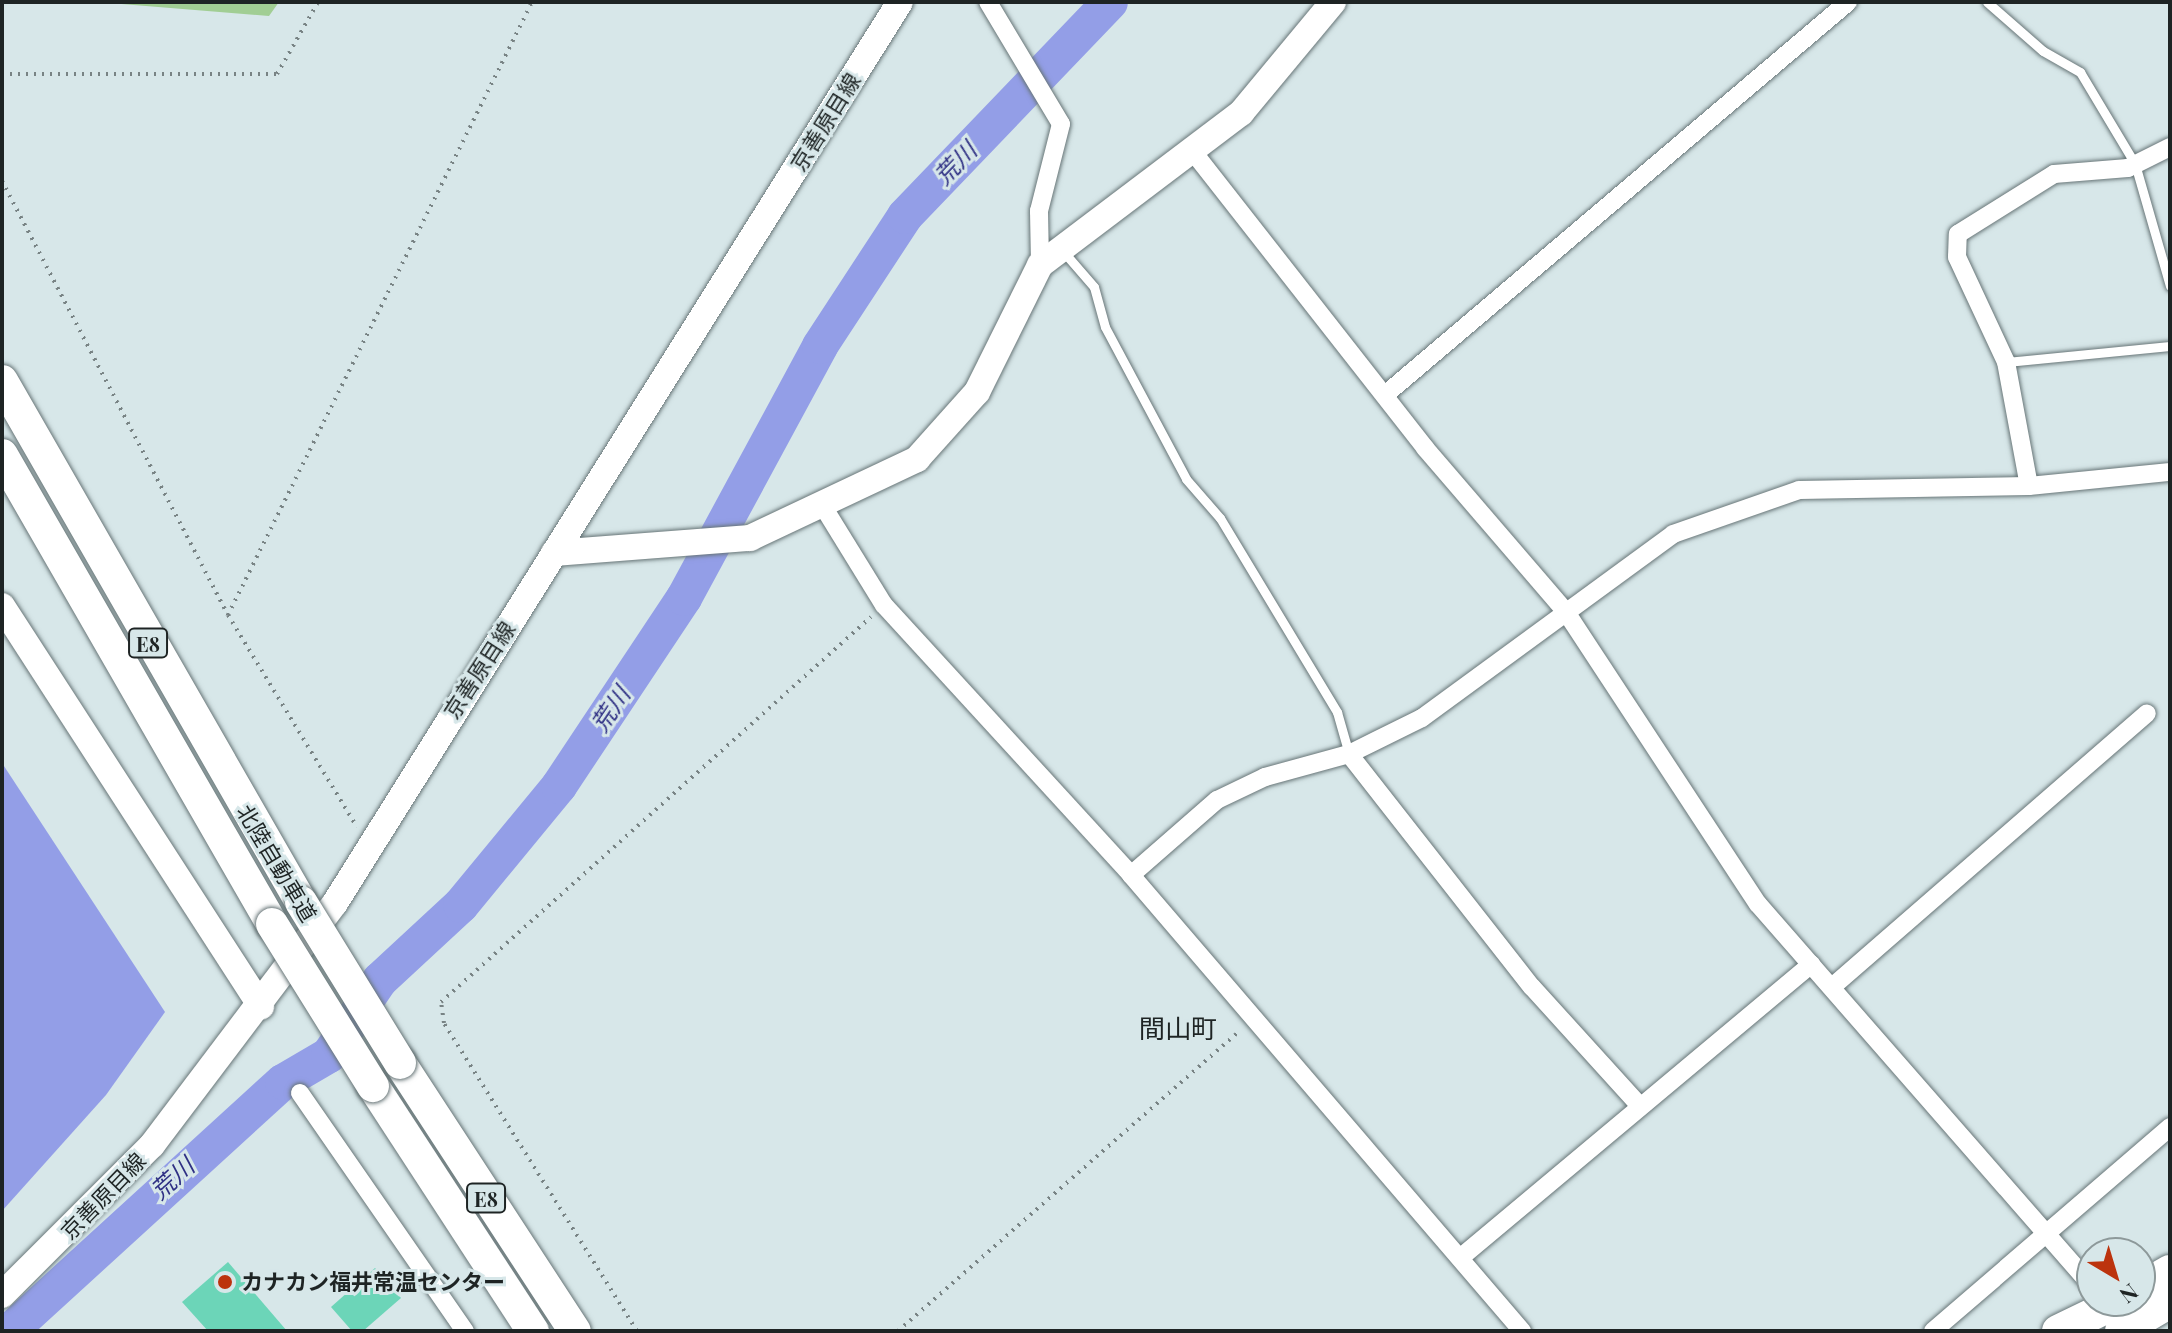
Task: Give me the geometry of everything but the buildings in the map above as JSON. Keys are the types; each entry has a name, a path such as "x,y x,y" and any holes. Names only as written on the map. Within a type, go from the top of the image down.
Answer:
{"highway":[{"name":"北陸自動車道","path":"2,381 301,902 400,1063 575,1331"},
{"name":"北陸自動車道","path":"2,455 272,924 373,1086 533,1331"},
{"path":"2058,1331 2096,1317"}],"main road":[{"name":"京善原目線","path":"2,1295 152,1145 261,1006 370,845 900,2"},
{"path":"554,553 716,545 782,526 824,508 917,459 950,430 1050,257 1194,153 1241,113 1333,2"},
{"path":"2,606 261,1006"}],"street":[{"path":"988,2 1061,124 1039,211 1050,257"},
{"path":"1386,394 1848,2"},
{"path":"2029,486 2006,362 1957,257 1958,234 2054,174 2135,164 2170,147"},
{"path":"1194,153 1386,394 1566,612 1758,904 2076,1266"},
{"path":"1131,875 1217,800 1265,777 1349,754 1476,684 1566,612 1673,534 1799,490 2029,486 2170,472"},
{"path":"824,508 884,605 1131,875 1251,1022 1522,1331"},
{"path":"1832,987 2147,713"},
{"path":"1349,754 1514,965 1639,1105"},
{"path":"1460,1258 1811,964"},
{"path":"300,1093 465,1331"},
{"path":"1933,1331 2170,1127"}],"lane":[{"path":"1987,2 2043,51 2080,72 2135,164 2170,286"},
{"path":"1050,257 1094,287 1105,327 1178,465 1220,518 1337,712 1349,754"},
{"path":"2006,362 2170,346"}],"path":[{"path":"2,74 277,74 318,2"},
{"path":"228,615 532,2"},
{"path":"2,181 228,615 370,845"},
{"path":"637,1331 444,1023 441,1002 884,605"},
{"path":"898,1331 1251,1022"}],"green space":[{"path":"97,2 279,2 269,16"}],"water":[{"path":"2,763 165,1012 106,1095 2,1211"}],"waterway":[{"name":"荒川","path":"10,1331 283,1082 329,1055 380,980 461,905 559,786 684,598 820,346 905,216 1110,2"}],"place":[{"name":"カナカン福井常温センター","path":"225,1282"}],"district":[{"name":"間山町","path":"1178,1028"}]}
